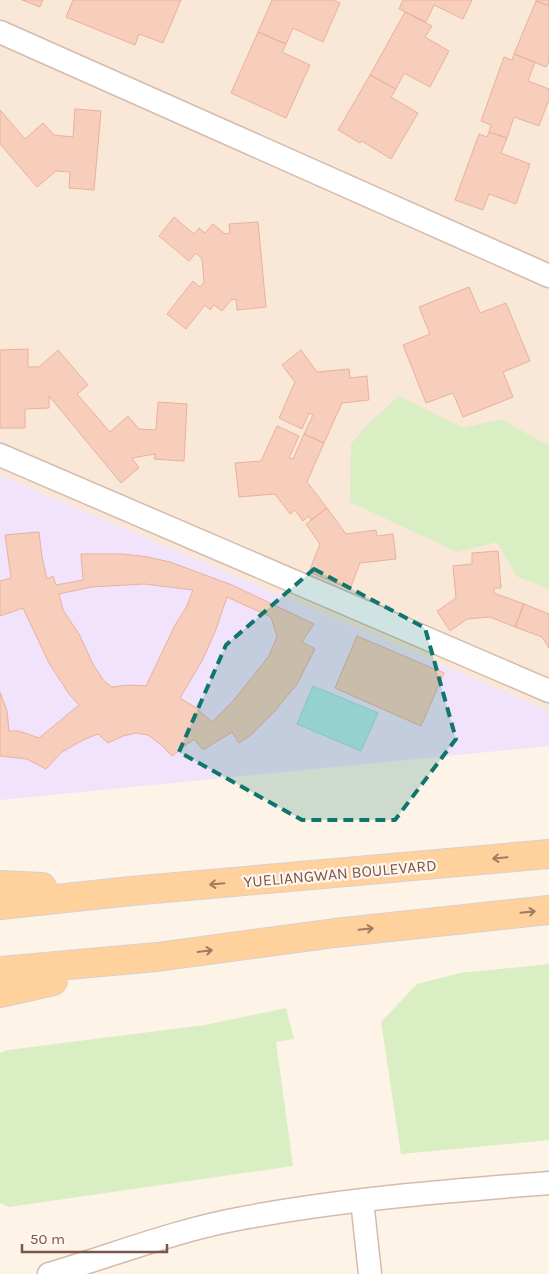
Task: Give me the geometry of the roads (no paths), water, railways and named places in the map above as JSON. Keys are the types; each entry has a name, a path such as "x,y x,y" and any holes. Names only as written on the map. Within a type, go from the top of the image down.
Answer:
{"main road":[{"name":"YUELIANGWAN BOULEVARD","path":"131,891 549,854"},
{"path":"0,885 131,891"},
{"path":"0,905 131,891"},
{"path":"0,971 157,957 335,933 549,910"},
{"path":"0,993 157,957"}],"street":[{"path":"0,32 549,276"},
{"path":"0,455 549,691"},
{"path":"49,1274 131,1247 242,1218 362,1200 549,1183"},
{"path":"362,1200 370,1274"}],"water":[{"path":"313,686 378,713 361,751 297,724"}]}
